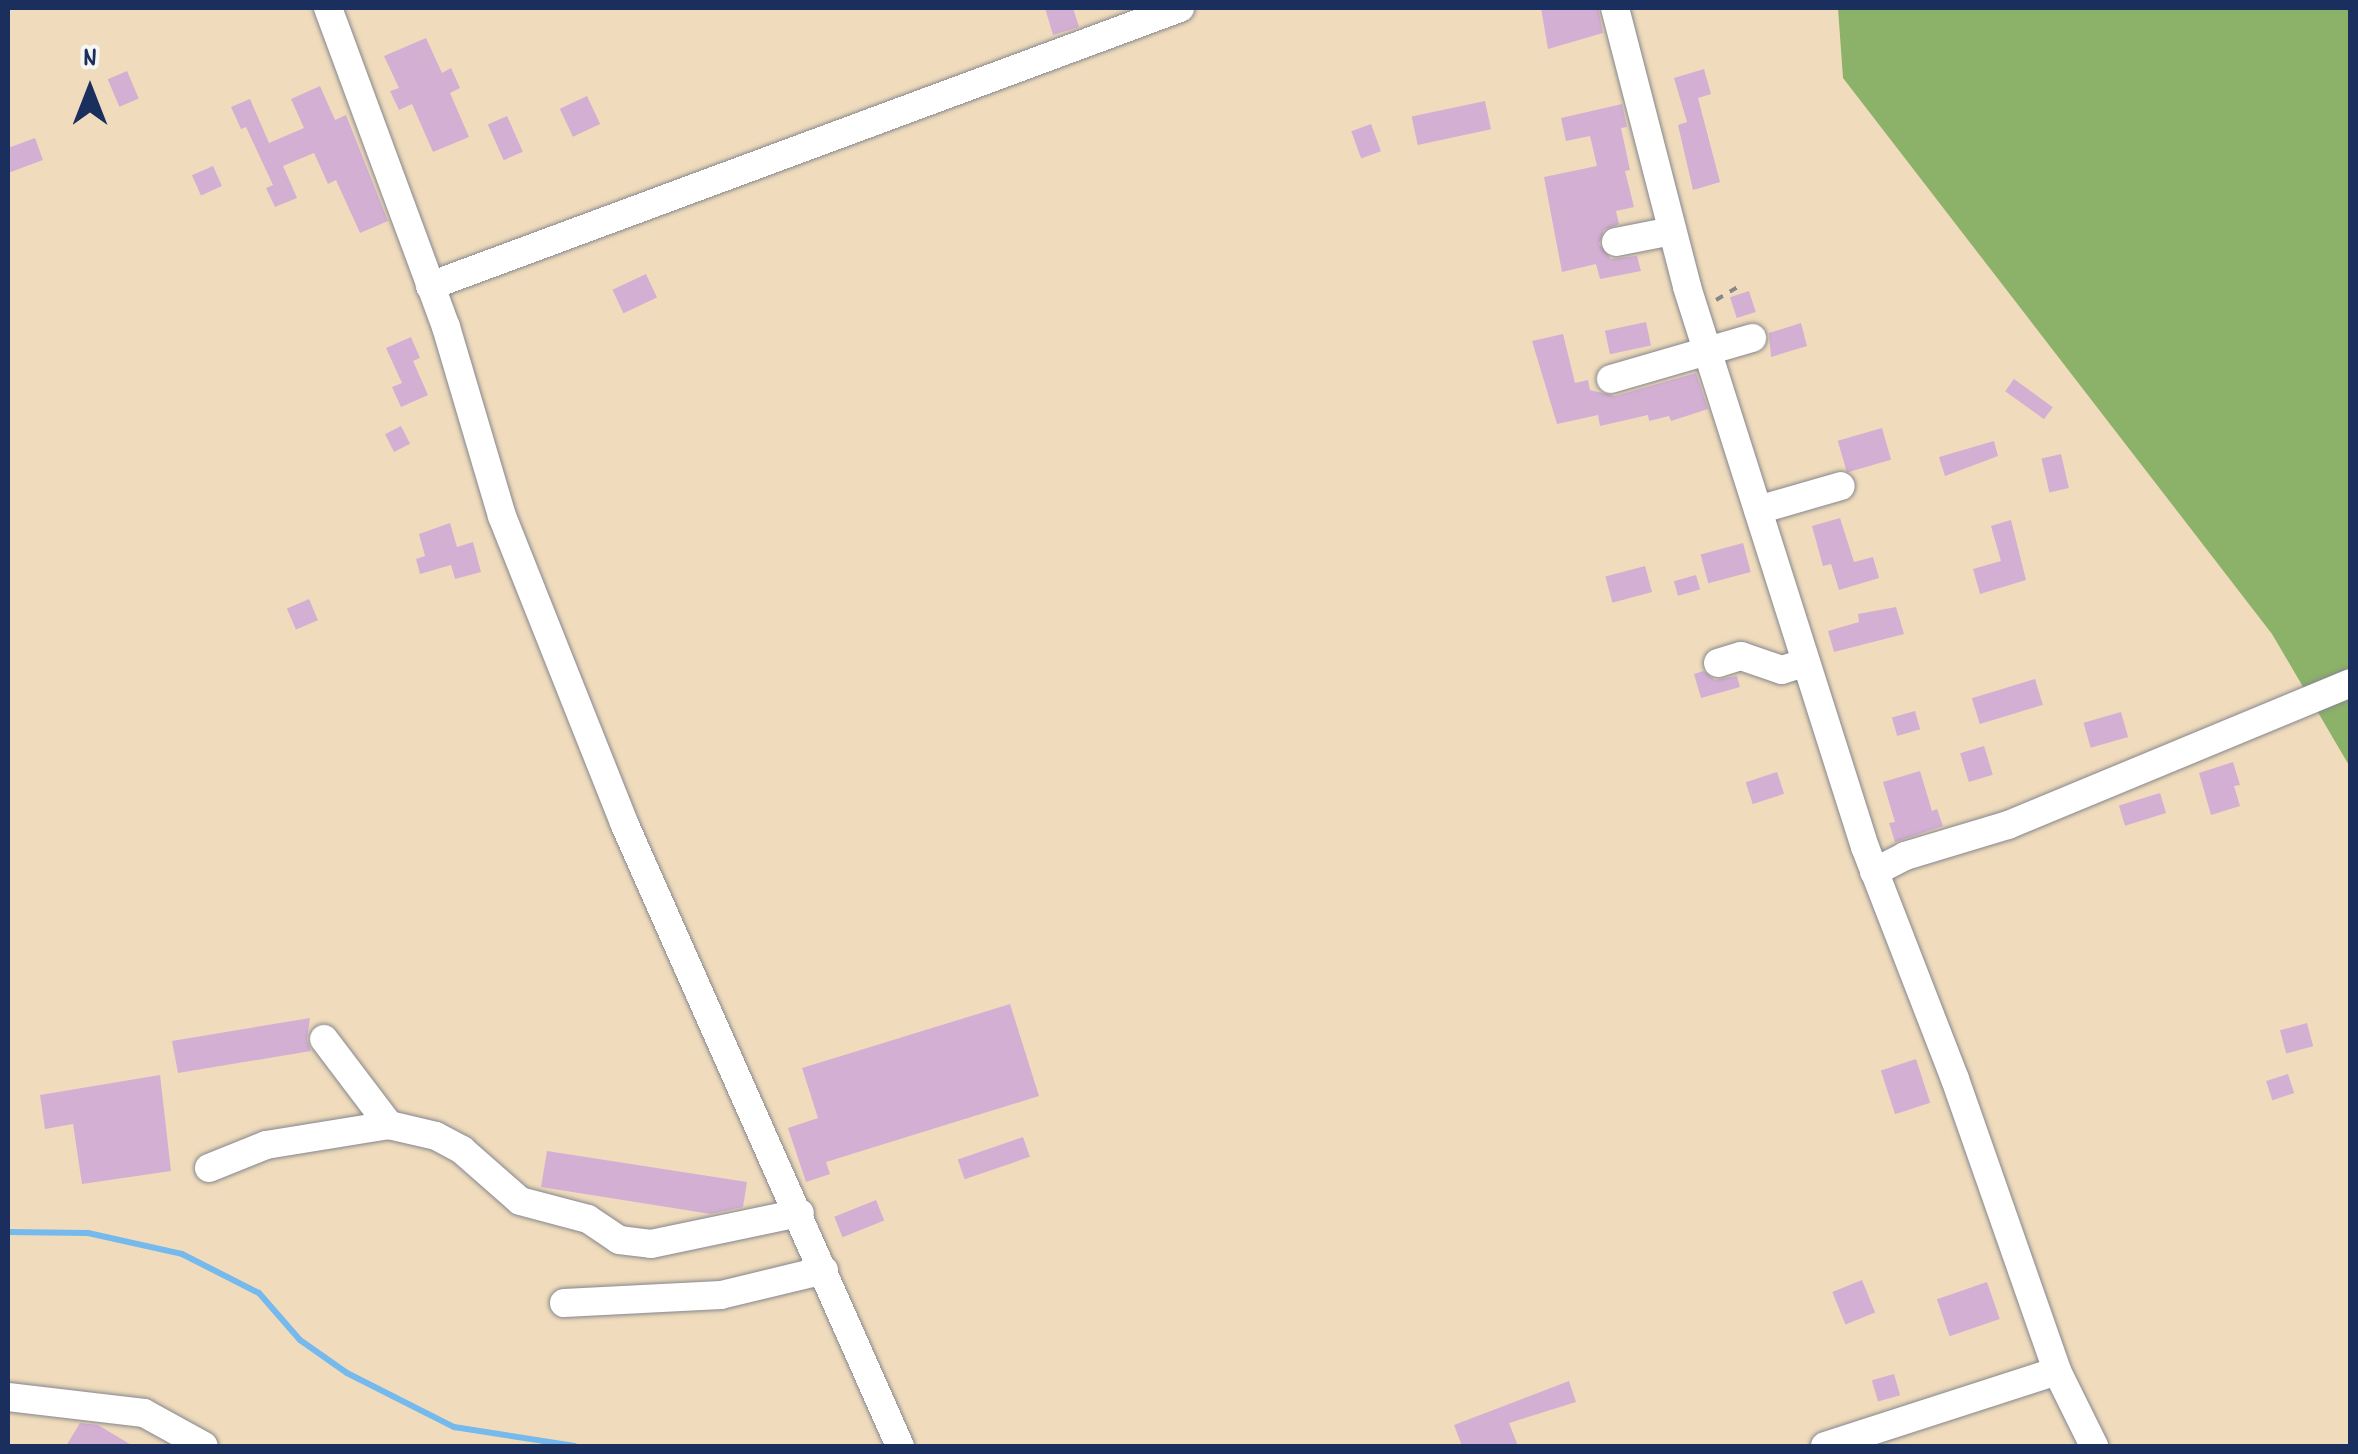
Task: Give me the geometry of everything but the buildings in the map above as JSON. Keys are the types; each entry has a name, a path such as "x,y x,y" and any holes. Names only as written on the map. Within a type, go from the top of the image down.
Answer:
{"street":[{"path":"328,8 430,286 502,516 624,823 900,1446"},
{"path":"430,286 1180,8"},
{"path":"1615,8 1707,350 1874,872 1955,1079 2057,1371 2094,1446"},
{"path":"1616,242 1672,231"},
{"path":"1611,379 1752,338"},
{"path":"1758,510 1841,486"},
{"path":"1718,663 1741,656 1782,670 1806,662"},
{"path":"1874,872 1905,856 2008,825 2350,683"},
{"path":"324,1039 390,1124"},
{"path":"209,1168 266,1144 390,1124 436,1136 462,1150 520,1200 588,1219 619,1240 651,1244 800,1213"},
{"path":"564,1303 721,1295 824,1270"},
{"path":"1825,1446 2057,1371"},
{"path":"8,1397 144,1413 204,1446"}],"green space":[{"path":"1838,8 2350,8 2350,767 2272,634 1843,78"}],"waterway":[{"path":"8,1232 88,1233 182,1254 259,1293 300,1340 347,1373 454,1427 575,1446"}]}
